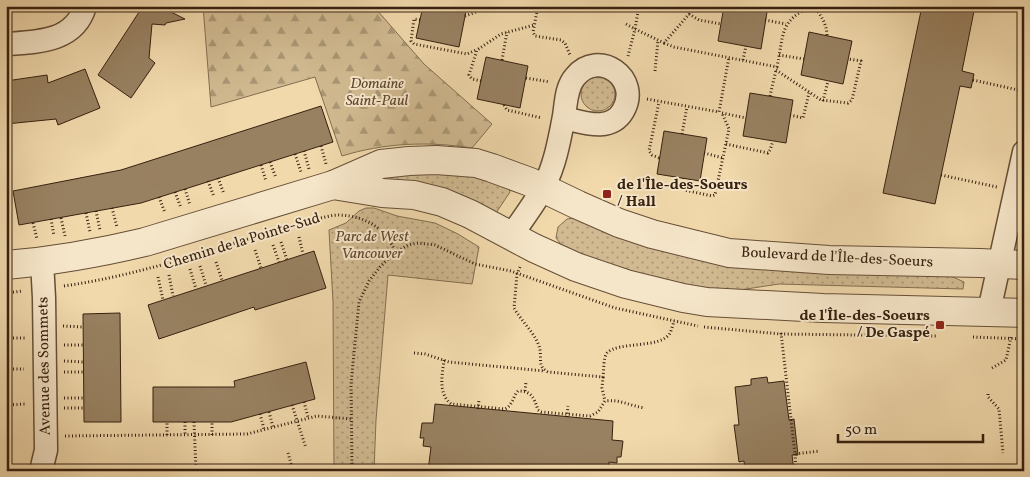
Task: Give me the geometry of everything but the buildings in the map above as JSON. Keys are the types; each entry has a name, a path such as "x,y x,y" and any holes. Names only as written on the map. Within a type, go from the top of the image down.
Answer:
{"street":[{"path":"6,44 44,41 64,34 73,28 80,19 85,6"},
{"path":"511,236 543,188 553,165 556,118"},
{"path":"989,311 1012,264 1024,152"},
{"name":"Boulevard de l'Île-des-Soeurs","path":"330,174 410,160 456,161 484,166 543,188 578,206 652,234 729,253 829,260 1012,264"},
{"path":"330,174 382,193 414,195 442,202 470,214 552,257 607,278 644,289 691,299 832,308 1024,313"},
{"name":"Chemin de la Pointe-Sud","path":"6,264 45,248 82,256 145,242 253,208 330,174"},
{"name":"Avenue des Sommets","path":"41,471 46,450 45,248"}],"path":[{"path":"465,16 476,12 478,6"},
{"path":"545,8 538,6 533,32 535,36 561,40 565,44 572,61"},
{"path":"626,61 639,6"},
{"path":"664,43 696,6"},
{"path":"770,96 786,24 800,11 813,6 827,28 827,36"},
{"path":"690,14 699,20 721,24"},
{"path":"420,20 414,19 411,41 414,44 467,54 501,34 534,25"},
{"path":"765,20 786,24"},
{"path":"626,24 674,47 776,68 823,101 848,104 852,100 860,61 848,59"},
{"path":"502,60 506,32"},
{"path":"655,71 658,40"},
{"path":"443,50 444,44"},
{"path":"743,60 746,46"},
{"path":"476,50 470,75 472,79 481,81"},
{"path":"779,55 804,59"},
{"path":"684,178 684,190 712,196 715,194 729,129 720,113 722,85 729,57"},
{"path":"526,78 557,83"},
{"path":"973,80 1018,90"},
{"path":"823,101 828,81"},
{"path":"790,115 803,118 809,93"},
{"path":"641,98 746,118"},
{"path":"659,102 649,151 652,155 659,158"},
{"path":"504,105 507,110 556,118"},
{"path":"682,134 687,107"},
{"path":"726,144 768,153 773,141"},
{"path":"321,146 330,174"},
{"path":"304,151 309,169"},
{"path":"704,153 723,158"},
{"path":"295,154 301,172"},
{"path":"270,162 277,180"},
{"path":"261,165 266,183"},
{"path":"941,175 998,187"},
{"path":"218,178 224,196"},
{"path":"208,181 215,199"},
{"path":"185,189 190,206"},
{"path":"175,192 182,209"},
{"path":"160,197 165,215"},
{"path":"112,208 117,227"},
{"path":"96,211 100,231"},
{"path":"86,213 91,233"},
{"name":"Chemin de la Pointe-Sud","path":"64,286 123,276 158,267 281,229 334,215 352,217 378,227 385,234 396,253"},
{"path":"61,218 66,237"},
{"path":"45,248 51,219"},
{"path":"33,223 45,248"},
{"path":"299,237 303,254"},
{"path":"281,242 287,260"},
{"path":"352,471 351,384 359,302 369,281 380,267 408,245 426,244 435,246 476,264 518,274 514,308 533,335 541,353 540,364 548,372"},
{"path":"273,245 278,262"},
{"path":"256,250 261,268"},
{"path":"216,262 222,280"},
{"path":"200,266 206,285"},
{"path":"190,269 196,289"},
{"path":"169,275 172,296"},
{"path":"158,277 163,300"},
{"path":"6,293 23,291"},
{"path":"444,360 441,384 447,401 451,404 478,408 505,408 511,404 514,394 518,391 525,391 532,394 538,410 541,412 567,415 594,415 605,401 602,388 607,354 612,350 643,344 667,336 670,333 675,313"},
{"path":"780,325 796,471"},
{"path":"63,326 83,326"},
{"path":"965,336 1024,339"},
{"path":"6,338 26,338"},
{"path":"992,368 1006,360 1010,339"},
{"path":"63,345 83,345"},
{"path":"414,353 425,354 444,360 603,377"},
{"path":"63,361 83,362"},
{"path":"6,369 27,369"},
{"path":"63,372 83,372"},
{"path":"525,391 526,382"},
{"path":"988,394 998,409 1003,453"},
{"path":"63,398 84,398"},
{"path":"478,408 479,400"},
{"path":"605,401 622,401 632,406 644,408"},
{"path":"304,402 308,417"},
{"path":"6,405 28,404"},
{"path":"292,405 306,448"},
{"path":"567,415 568,406"},
{"path":"64,408 83,408"},
{"path":"268,412 273,427"},
{"path":"260,414 264,429"},
{"path":"64,436 247,434 308,417 351,419"},
{"path":"167,422 167,435"},
{"path":"185,422 185,435"},
{"path":"194,422 196,471"},
{"path":"212,422 212,434"},
{"path":"795,454 820,451"},
{"path":"288,453 293,471"}],"green space":[{"name":"Domaine Saint-Paul","path":"203,6 379,6 376,9 424,64 492,124 472,148 439,144 406,144 374,148 342,156 315,77 211,107"},
{"path":"598,77 605,78 610,82 614,87 614,101 610,106 605,110 598,111 591,110 586,106 582,101 581,94 582,87 586,82 591,78"},
{"path":"407,172 470,175 509,189 510,192 496,213 384,181 383,175"},
{"name":"Parc de West Vancouver","path":"366,208 374,208 397,216 435,223 479,247 472,284 388,275 376,420 374,471 334,471 333,302 329,230 346,223 359,211"},
{"path":"574,218 953,277 964,282 963,289 779,284 733,291 714,291 641,276 564,248 556,238 558,227 567,219"}],"place":[{"name":"de l'Île-des-Soeurs / Hall","path":"607,194"},
{"name":"de l'Île-des-Soeurs / De Gaspé","path":"940,325"}]}
